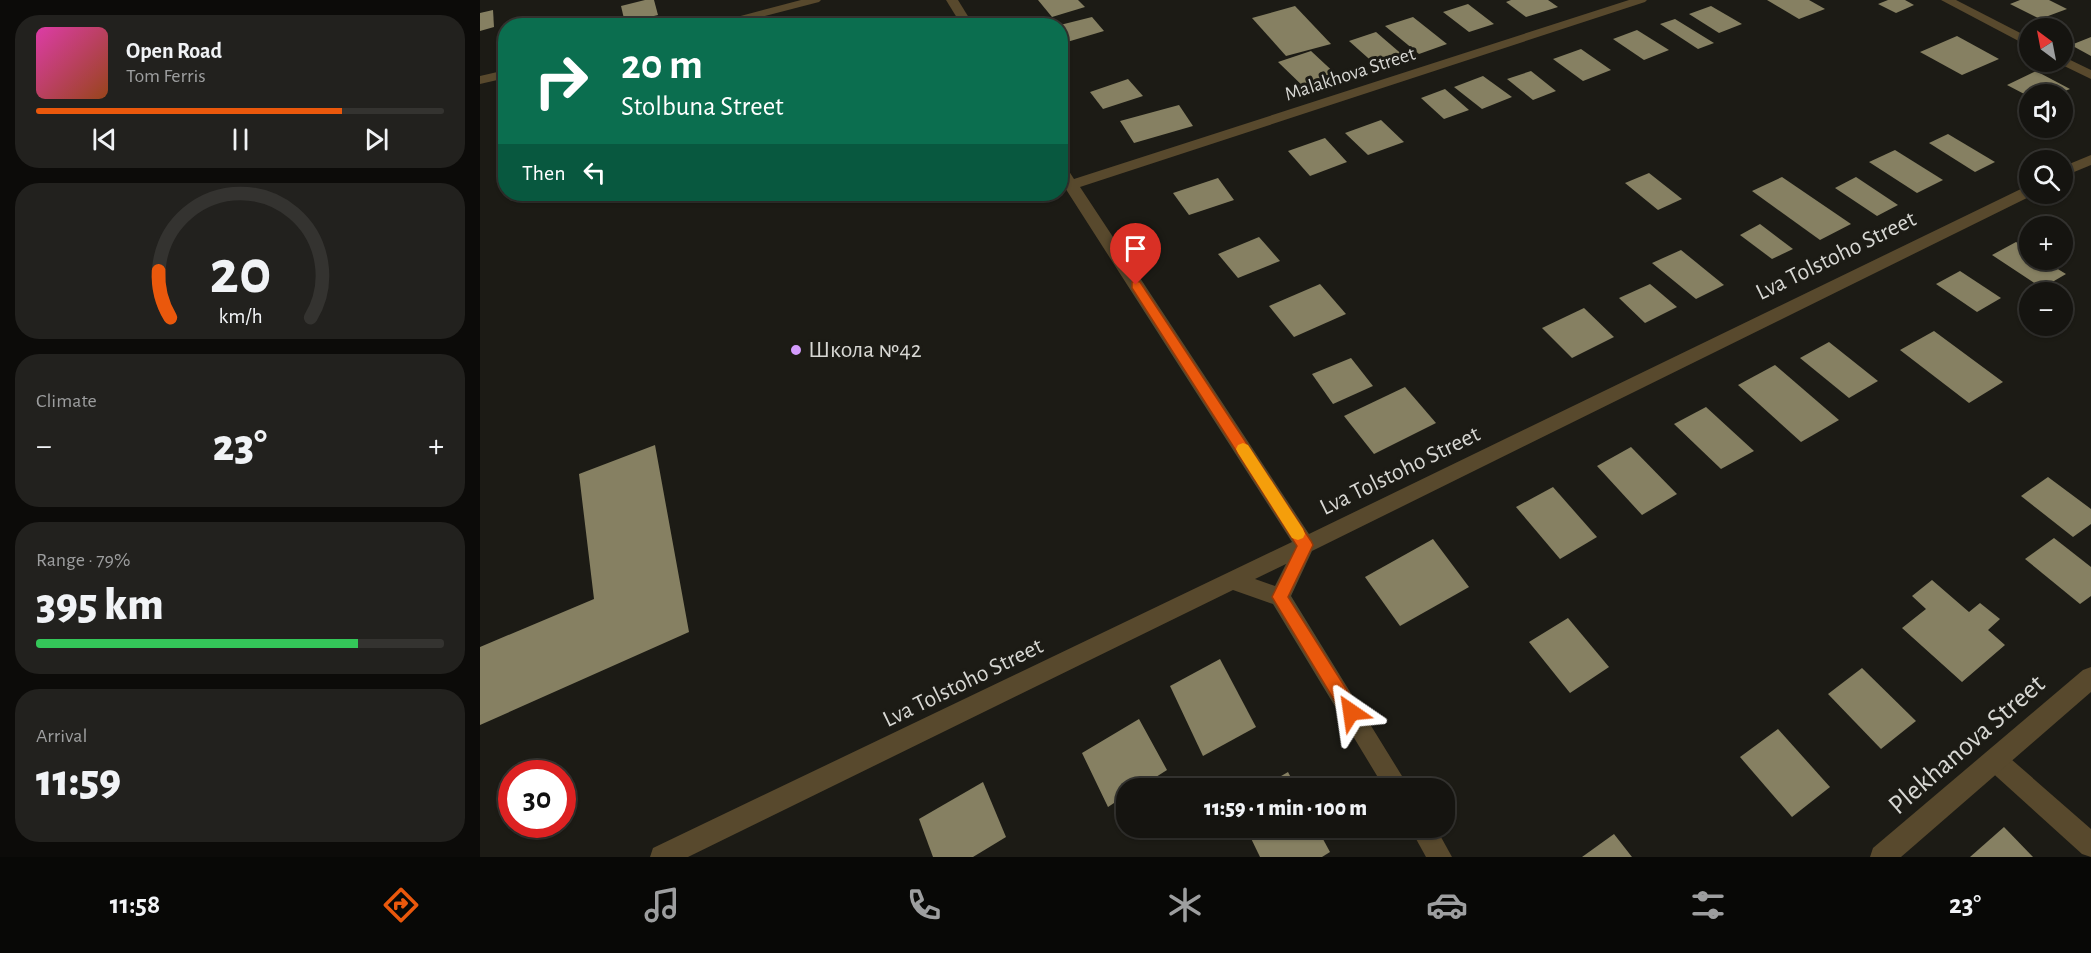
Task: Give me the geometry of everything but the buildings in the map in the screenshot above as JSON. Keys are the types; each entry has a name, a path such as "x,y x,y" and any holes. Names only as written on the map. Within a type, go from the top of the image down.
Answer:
{"street":[{"path":"742,18 815,0"},
{"path":"952,0 963,18"},
{"name":"Malakhova Street","path":"1071,185 1641,0"},
{"path":"1947,0 2019,37"},
{"path":"2073,66 2091,75"},
{"path":"480,80 498,76"},
{"path":"2073,168 2091,159"},
{"path":"1068,180 1305,545 1280,597"},
{"name":"Lva Tolstoho Street","path":"662,857 1233,581 2019,195"},
{"path":"1233,581 1280,597 1391,778"},
{"name":"Plekhanova Street","path":"1882,857 2091,678"},
{"path":"1995,760 2091,845"},
{"path":"1428,838 1440,857"}],"slow traffic":[{"path":"1243,449 1298,534"}],"place":[{"name":"Школа №42","path":"796,350"}],"route":[{"path":"1136,285 1305,545 1280,597 1351,712"}]}
